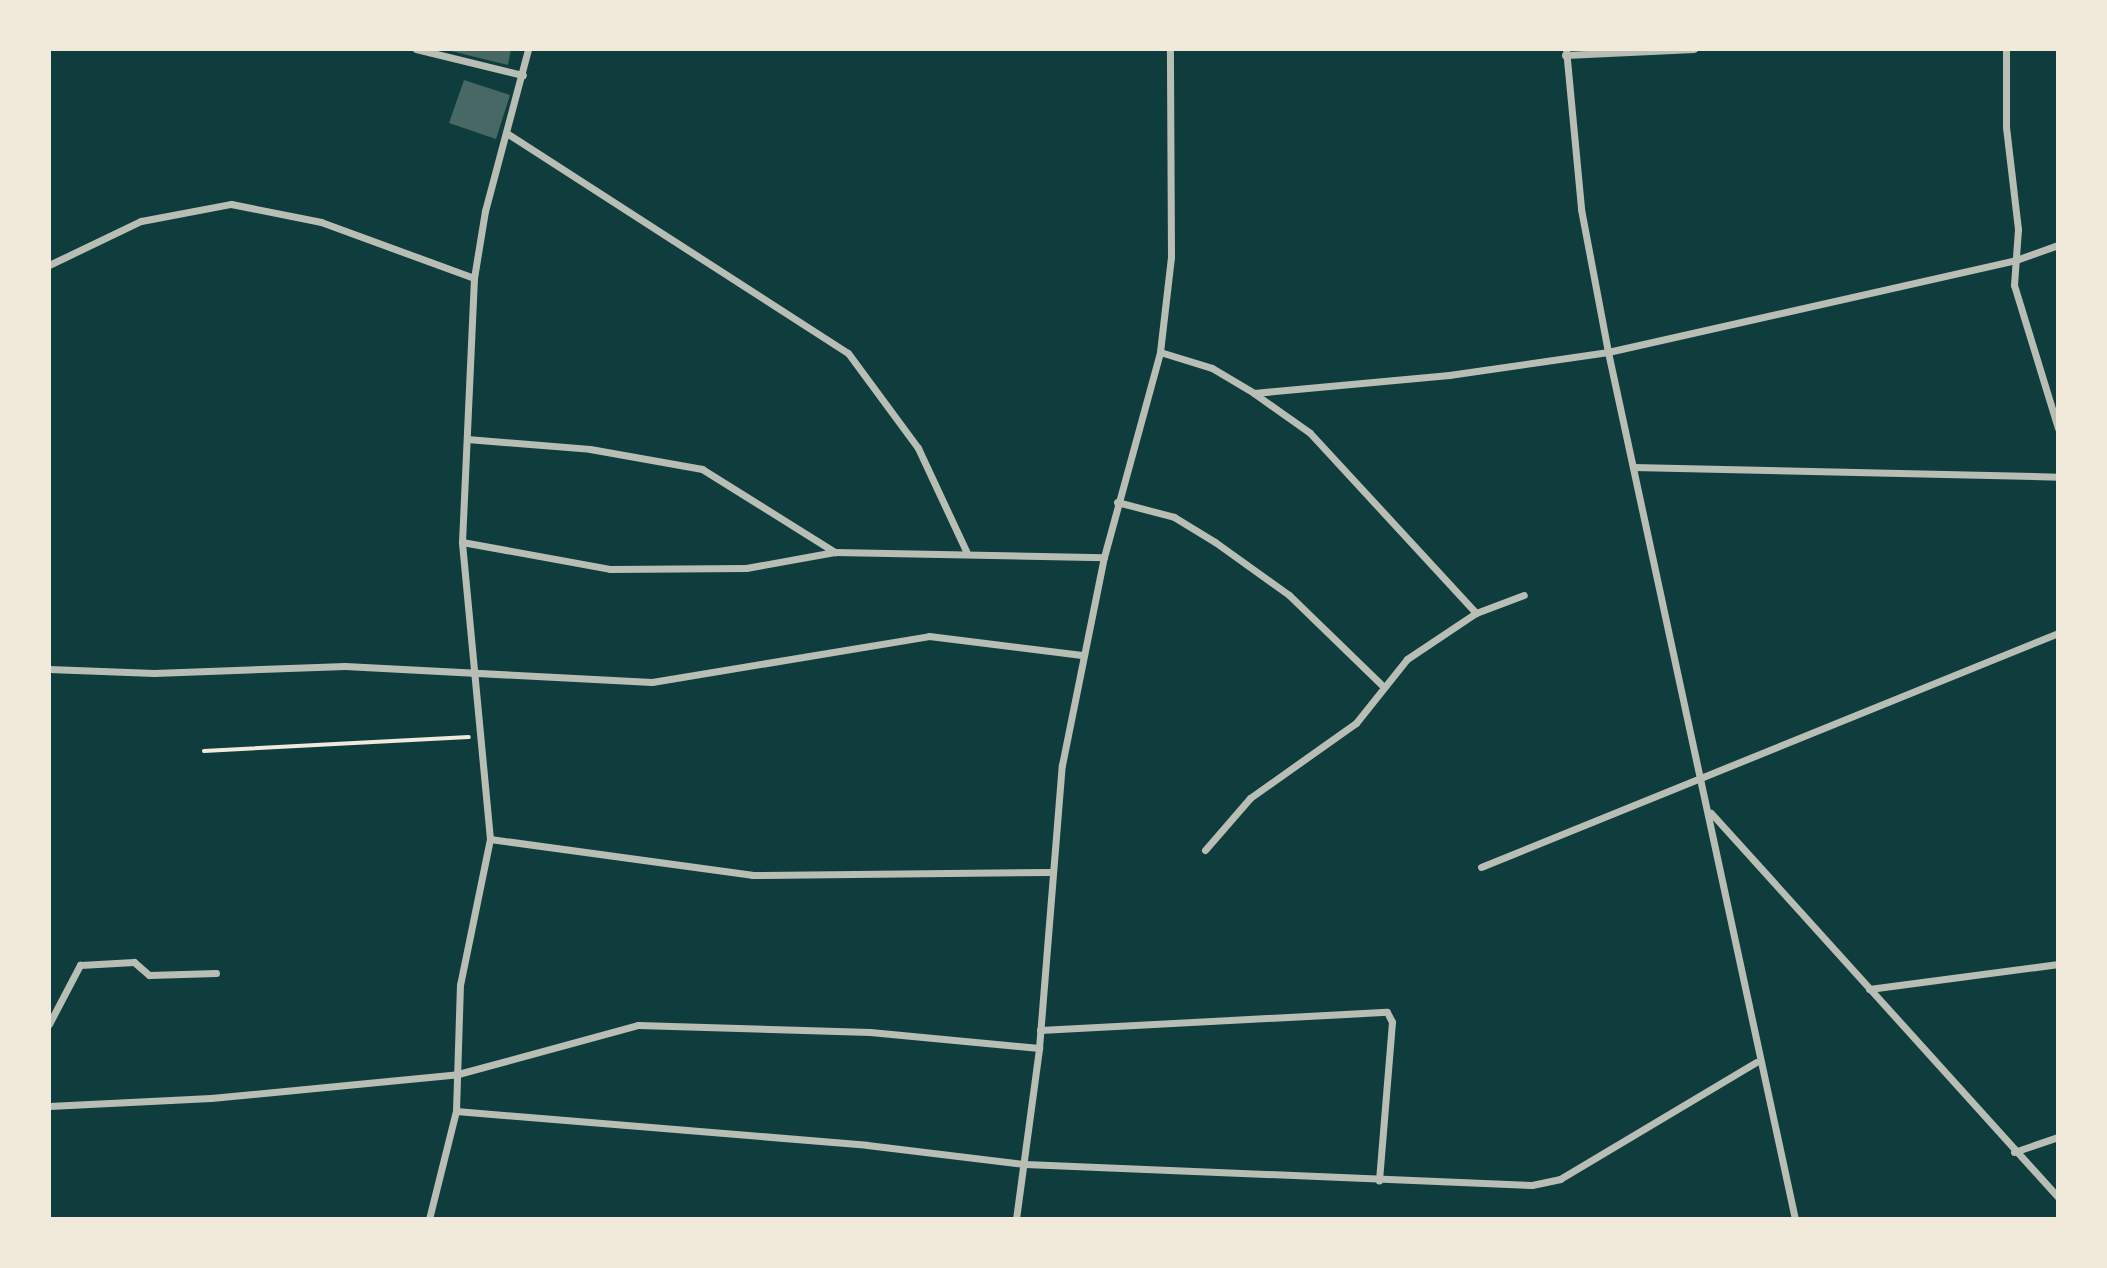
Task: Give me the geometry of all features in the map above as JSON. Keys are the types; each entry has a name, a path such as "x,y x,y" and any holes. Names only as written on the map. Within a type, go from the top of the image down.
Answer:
{"street":[{"path":"416,49 523,75"},
{"path":"429,1219 456,1111 460,985 490,839 471,676 462,542 474,278 528,49"},
{"path":"1016,1219 1026,1164 1040,1048 1049,872 1082,655 1117,502 1160,352 1171,257 1170,49"},
{"path":"1694,49 1566,52 1581,209 1608,352 1710,813 1756,1062 1794,1219"},
{"path":"2006,49 2016,296 2058,428"},
{"path":"508,134 848,353 918,448 966,551"},
{"path":"49,265 141,221 230,204 321,222 474,278"},
{"path":"1254,393 1608,352 2016,260 2058,245"},
{"path":"1160,352 1212,368 1254,393 1310,433 1476,613"},
{"path":"467,439 590,449 702,469 835,552"},
{"path":"1633,467 2058,477"},
{"path":"1117,502 1174,517 1216,542 1289,595 1383,686"},
{"path":"462,542 550,561 650,570 746,568 835,552 966,551 1104,556"},
{"path":"1205,850 1250,797 1356,723 1383,686 1408,659 1476,613 1524,595"},
{"path":"1481,867 2058,633"},
{"path":"49,669 154,673 345,666 471,676 652,682 929,636 1082,655"},
{"path":"1710,813 2014,1152 2058,1197"},
{"path":"490,839 752,875 1049,872"},
{"path":"49,1024 80,965 134,962 149,975 216,973"},
{"path":"1869,989 2058,964"},
{"path":"1040,1030 1387,1012 1392,1022 1379,1180"},
{"path":"49,1106 211,1098 458,1074 590,1035 678,1023 1040,1048"},
{"path":"456,1111 867,1145 1026,1164 1532,1185 1560,1179 1756,1062"},
{"path":"2014,1152 2058,1137"}],"path":[{"path":"204,751 478,736"}],"building":[{"path":"443,49 511,49 508,65"},
{"path":"464,80 510,95 496,139 449,123"}]}
